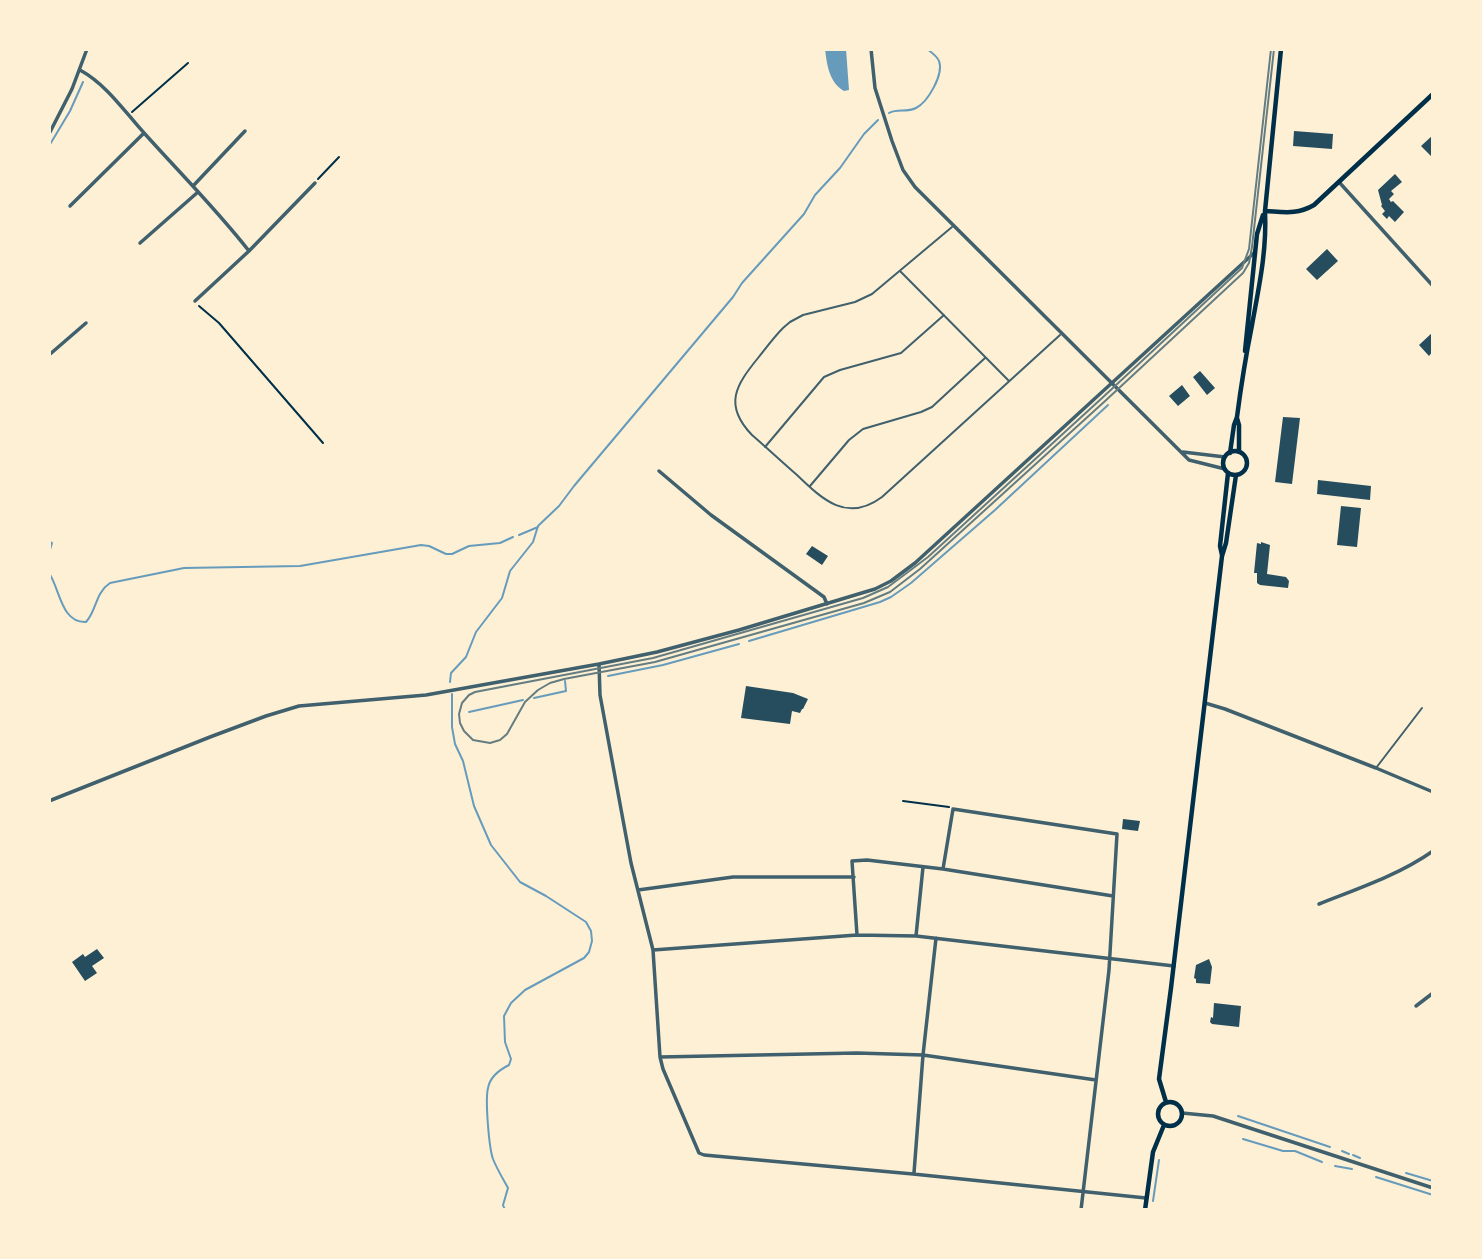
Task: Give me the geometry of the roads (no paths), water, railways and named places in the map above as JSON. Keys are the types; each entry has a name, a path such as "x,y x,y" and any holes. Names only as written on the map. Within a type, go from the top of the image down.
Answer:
{"main road":[{"path":"1222,556 1220,545 1226,471 1223,463 1237,417 1260,286 1281,49"},
{"path":"1265,211 1304,211 1314,205 1433,94"},
{"path":"1244,365 1255,251 1265,211"},
{"path":"1237,417 1239,452"},
{"path":"1227,455 1239,452"},
{"path":"1226,471 1236,475 1244,472 1247,464 1239,452"},
{"path":"1166,1102 1159,1079 1222,556 1236,475"},
{"path":"1166,1102 1177,1104 1182,1113 1177,1125 1170,1126 1160,1122 1157,1113 1166,1102"},
{"path":"1145,1210 1153,1152 1164,1125"}],"street":[{"path":"49,134 65,105 87,49"},
{"path":"872,49 875,88 886,125 900,162 918,191 1189,460 1226,471"},
{"path":"80,70 101,85 249,251"},
{"path":"193,186 245,131"},
{"path":"70,206 144,133"},
{"path":"1339,181 1433,286"},
{"path":"195,301 249,251 315,183"},
{"path":"140,243 198,192"},
{"path":"49,801 210,737 299,706 426,695 599,664 680,646 875,589 900,574 1000,486 1255,251"},
{"path":"49,355 86,323"},
{"path":"1181,452 1227,455"},
{"path":"659,471 711,515 824,597 827,604"},
{"path":"599,664 600,695 631,863 653,950 660,1057 698,1151 704,1155 1146,1198"},
{"path":"1205,703 1433,792"},
{"path":"943,869 953,809 1117,834 1110,959 1081,1210"},
{"path":"1319,904 1385,877 1433,851"},
{"path":"857,935 852,861 867,860 943,869 1113,896"},
{"path":"916,936 923,867"},
{"path":"638,890 733,877 854,877"},
{"path":"653,950 857,935 916,936 1174,966"},
{"path":"914,1174 936,938"},
{"path":"1416,1006 1433,993"},
{"path":"660,1057 857,1053 923,1055 1096,1080"},
{"path":"1182,1113 1213,1116 1433,1188"}],"lane":[{"path":"953,226 866,297 803,315 779,332 743,376 736,389 737,415 745,428 825,501 842,507 863,507 876,502 1062,334"},
{"path":"900,271 1009,382"},
{"path":"765,447 828,375 901,353 944,315"},
{"path":"810,487 859,432 868,426 932,407 985,358"},
{"path":"1376,768 1422,708"}],"water":[{"path":"825,49 846,49 849,90 844,91 832,78"}],"waterway":[{"path":"889,113 916,108 930,94 940,67 937,57 927,49"},
{"path":"49,146 70,111 83,82"},
{"path":"450,682 451,673 466,657 476,632 502,598 510,571 533,542 538,526 559,506 742,283 804,214 815,195 878,120"},
{"path":"749,641 891,597 995,510 1108,405"},
{"path":"519,535 538,527"},
{"path":"49,573 66,611 78,621 86,622 101,592 110,583 184,568 300,566 421,545 452,554 469,546 500,543 513,537"},
{"path":"49,541 52,543 49,553"},
{"path":"608,676 663,665 739,644"},
{"path":"534,698 566,691 565,681"},
{"path":"452,694 455,744 463,761 474,806 491,845 520,882 586,922 591,931 592,941 584,958 525,990 511,1003 504,1016 505,1042 511,1059 509,1065 491,1080 487,1103 493,1159 508,1188 503,1205 505,1210"},
{"path":"469,712 523,700"},
{"path":"1238,1116 1330,1147"},
{"path":"1243,1139 1283,1151 1295,1151 1322,1162"},
{"path":"1342,1151 1349,1154"},
{"path":"1353,1155 1360,1158"},
{"path":"1153,1201 1159,1160"},
{"path":"1335,1166 1352,1169"},
{"path":"1406,1173 1433,1181"},
{"path":"1376,1177 1433,1195"}],"tram line":[{"path":"1271,49 1249,249 1242,268 928,557 888,587 863,598 653,658 475,692 462,703 459,714 464,731 473,740 490,743 500,740 507,734 525,702 550,683 655,662 864,603 890,592 920,569 1243,273 1249,263 1252,247 1274,49"}]}
